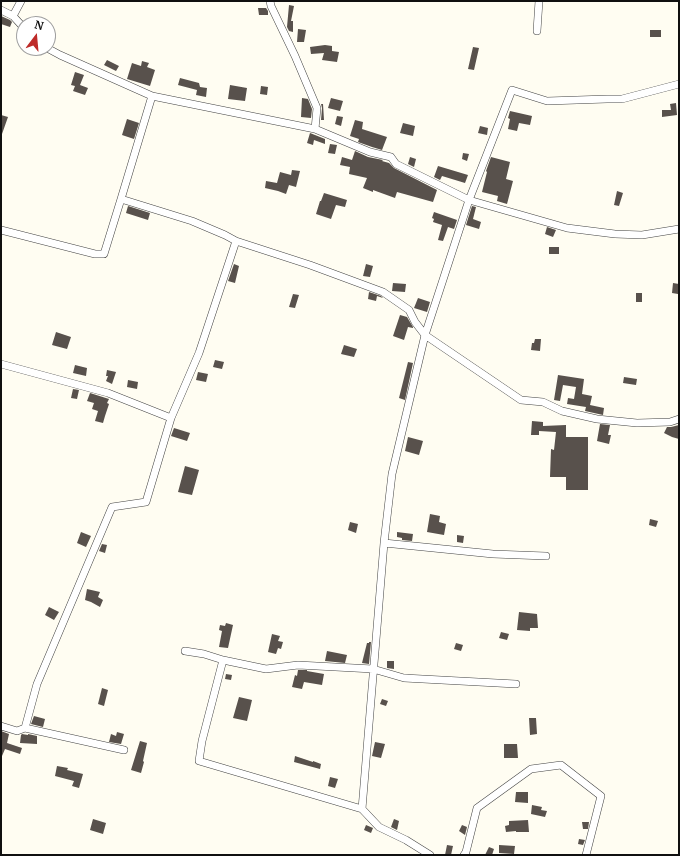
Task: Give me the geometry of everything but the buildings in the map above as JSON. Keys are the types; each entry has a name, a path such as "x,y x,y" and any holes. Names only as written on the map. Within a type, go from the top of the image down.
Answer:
{"street":[{"path":"13,16 21,1"},
{"path":"270,1 317,108 315,129"},
{"path":"537,31 539,1"},
{"path":"1,10 13,16 16,19"},
{"path":"56,53 152,96 315,129 370,152 391,157 396,164 469,200 567,228 614,234 642,235 679,230"},
{"path":"362,809 384,542 392,474 425,335 469,200 512,90 547,101 622,99 679,84"},
{"path":"1,230 95,254 104,254 152,96"},
{"path":"121,199 192,221 236,241 310,265 383,292 409,310 415,322 425,335 521,400 543,402 562,411 597,419 637,423 670,422 679,419"},
{"path":"25,728 37,684 112,507 146,502 171,418 200,353 236,241"},
{"path":"1,364 108,393 171,418"},
{"path":"384,542 493,554 546,556"},
{"path":"185,651 266,669 298,665 373,669 404,678 516,684"},
{"path":"223,660 202,741 199,761 362,809 380,827 406,840 430,855"},
{"path":"1,726 17,731 25,728 124,750"},
{"path":"464,855 477,808 531,769 561,766 601,796 586,855"}]}
